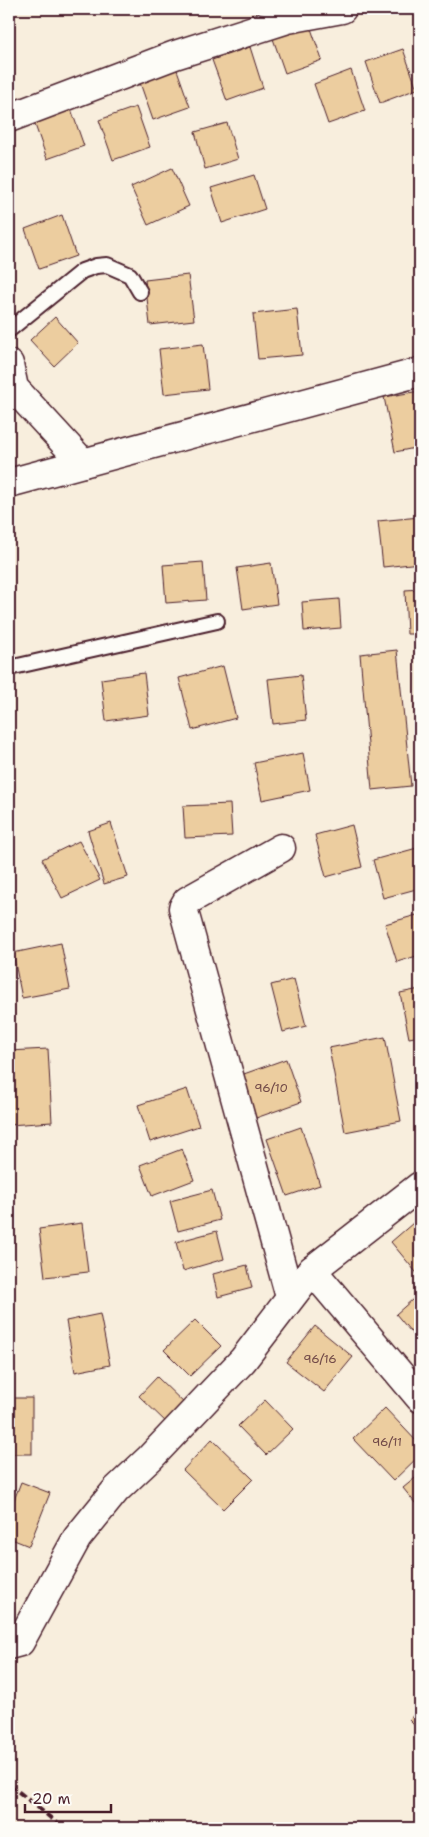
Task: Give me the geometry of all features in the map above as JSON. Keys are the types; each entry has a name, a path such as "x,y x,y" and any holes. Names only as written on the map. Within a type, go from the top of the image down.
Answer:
{"street":[{"path":"9,118 175,55 288,19 342,9"},
{"path":"9,364 14,388 83,463"},
{"path":"9,483 420,372"},
{"path":"281,848 186,901 183,908 290,1297"},
{"path":"9,1646 20,1642 77,1538 116,1490 150,1458 243,1360 312,1270 420,1186"},
{"path":"312,1270 420,1398"}],"lane":[{"path":"9,330 82,271 96,266 106,265 130,275 140,292"},
{"path":"9,668 217,621"}],"building":[{"path":"308,20 322,60 285,73 271,33"},
{"path":"250,47 263,88 227,101 212,60"},
{"path":"403,49 417,89 380,103 366,62"},
{"path":"176,67 190,107 153,120 139,80"},
{"path":"351,70 365,111 328,124 314,84"},
{"path":"70,106 84,146 47,159 33,119"},
{"path":"136,107 150,147 113,160 99,120"},
{"path":"227,123 238,159 205,169 195,132"},
{"path":"172,168 189,206 148,225 131,187"},
{"path":"254,175 265,209 222,223 211,188"},
{"path":"62,215 76,256 39,269 25,229"},
{"path":"188,275 194,320 150,325 145,280"},
{"path":"297,309 302,355 258,359 253,314"},
{"path":"55,317 78,343 54,366 30,340"},
{"path":"203,344 208,389 164,394 159,349"},
{"path":"420,391 420,447 395,452 384,397"},
{"path":"420,517 420,563 383,567 378,521"},
{"path":"203,562 206,600 166,603 163,565"},
{"path":"271,563 277,604 243,609 237,568"},
{"path":"420,589 420,634 407,634 405,590"},
{"path":"339,599 341,628 304,631 302,602"},
{"path":"397,650 411,786 372,790 360,654"},
{"path":"223,666 236,718 192,730 179,678"},
{"path":"144,673 149,715 106,721 101,679"},
{"path":"301,675 306,720 273,724 268,679"},
{"path":"303,753 310,790 262,800 254,763"},
{"path":"230,804 232,836 185,838 183,806"},
{"path":"111,823 128,877 104,884 88,831"},
{"path":"352,825 362,867 326,877 315,835"},
{"path":"79,841 100,880 62,898 42,859"},
{"path":"417,848 420,860 420,888 383,898 373,860"},
{"path":"420,914 420,955 397,962 385,924"},
{"path":"61,943 70,989 22,998 13,953"},
{"path":"294,979 306,1026 283,1032 271,985"},
{"path":"420,989 420,1036 409,1038 400,993"},
{"path":"385,1037 401,1121 345,1132 329,1048"},
{"path":"48,1049 52,1122 9,1125 9,1051"},
{"path":"286,1059 301,1102 256,1118 241,1075"},
{"path":"187,1089 199,1126 150,1142 138,1105"},
{"path":"301,1127 320,1185 287,1196 267,1139"},
{"path":"182,1149 194,1180 152,1196 140,1165"},
{"path":"212,1190 220,1220 178,1231 170,1201"},
{"path":"420,1217 420,1277 391,1242"},
{"path":"82,1223 88,1272 45,1277 39,1229"},
{"path":"217,1231 224,1259 183,1271 176,1242"},
{"path":"247,1265 252,1288 218,1297 213,1274"},
{"path":"420,1293 420,1343 396,1314"},
{"path":"100,1314 110,1365 75,1372 66,1321"},
{"path":"195,1320 221,1346 190,1376 164,1350"},
{"path":"315,1326 353,1357 324,1392 286,1362"},
{"path":"157,1377 188,1407 170,1426 139,1396"},
{"path":"9,1398 32,1398 32,1454 9,1454"},
{"path":"265,1400 293,1429 266,1455 238,1426"},
{"path":"385,1408 420,1445 420,1455 393,1481 353,1439"},
{"path":"212,1439 253,1479 223,1509 183,1470"},
{"path":"420,1474 420,1509 403,1488"},
{"path":"21,1482 50,1493 29,1546 9,1538 9,1513"},
{"path":"420,1708 420,1731 409,1720"}],"railway":[{"path":"9,1784 63,1828"}]}
